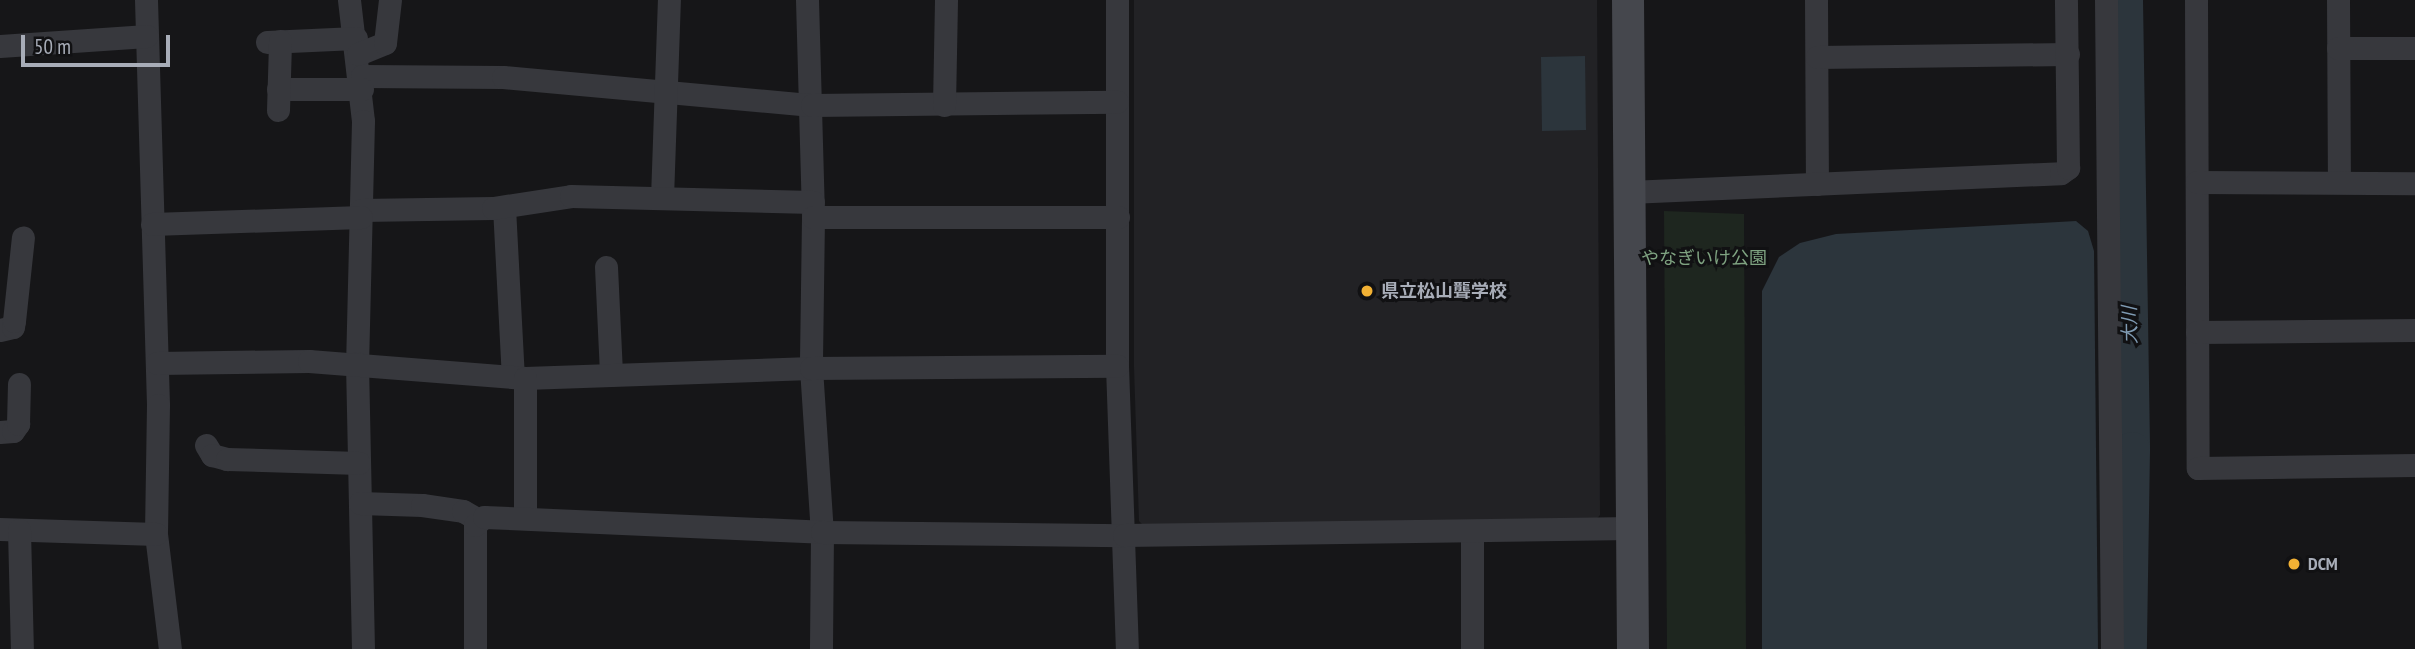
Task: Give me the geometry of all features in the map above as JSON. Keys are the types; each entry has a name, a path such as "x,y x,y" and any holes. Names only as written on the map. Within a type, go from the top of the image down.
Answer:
{"street":[{"path":"146,0 157,363 156,534 170,649"},
{"path":"349,0 359,65 361,214 357,363 363,649"},
{"path":"390,0 385,43 359,65 278,99 273,41 359,65 812,105 1117,102"},
{"path":"662,198 669,0"},
{"path":"807,0 812,105 811,368 822,532 821,649"},
{"path":"944,105 946,0"},
{"path":"1117,0 1117,366 1127,649"},
{"path":"1628,0 1633,649"},
{"path":"1816,0 1817,184"},
{"path":"1629,192 2061,173 2068,168 2066,0"},
{"path":"2106,0 2112,649"},
{"path":"2196,0 2198,468 2415,465"},
{"path":"2338,0 2339,181"},
{"path":"0,46 147,36"},
{"path":"2339,48 2415,48"},
{"path":"1817,57 2068,54"},
{"path":"2197,183 2415,183"},
{"path":"152,224 504,207 571,196 662,198 813,210 1118,217"},
{"path":"504,207 519,377 525,517"},
{"path":"0,330 13,327 23,237"},
{"path":"606,267 611,375"},
{"path":"2197,332 2415,330"},
{"path":"157,363 357,363 519,377 811,368 1117,366"},
{"path":"0,432 13,431 18,424 19,384"},
{"path":"206,445 212,455 227,459 359,463"},
{"path":"360,503 422,505 463,511 477,519 525,517 822,532 1124,535 1632,528"},
{"path":"475,649 477,519"},
{"path":"22,649 10,530 156,534"},
{"path":"1472,532 1472,649"}],"shaded area":[{"name":"県立松山聾学校","path":"1134,0 1597,0 1600,515 1593,523 1144,526 1139,521 1134,367"},
{"path":"1585,56 1586,130 1542,131 1541,57"},
{"path":"2076,221 2088,231 2094,251 2098,649 1762,649 1762,291 1779,257 1800,243 1836,234"}],"green space":[{"name":"やなぎいけ公園","path":"1664,211 1744,214 1746,649 1667,649"}],"waterway":[{"name":"大川","path":"2125,0 2132,449 2129,649"}],"place":[{"name":"県立松山聾学校","path":"1367,291"},
{"name":"DCM","path":"2294,564"}]}
